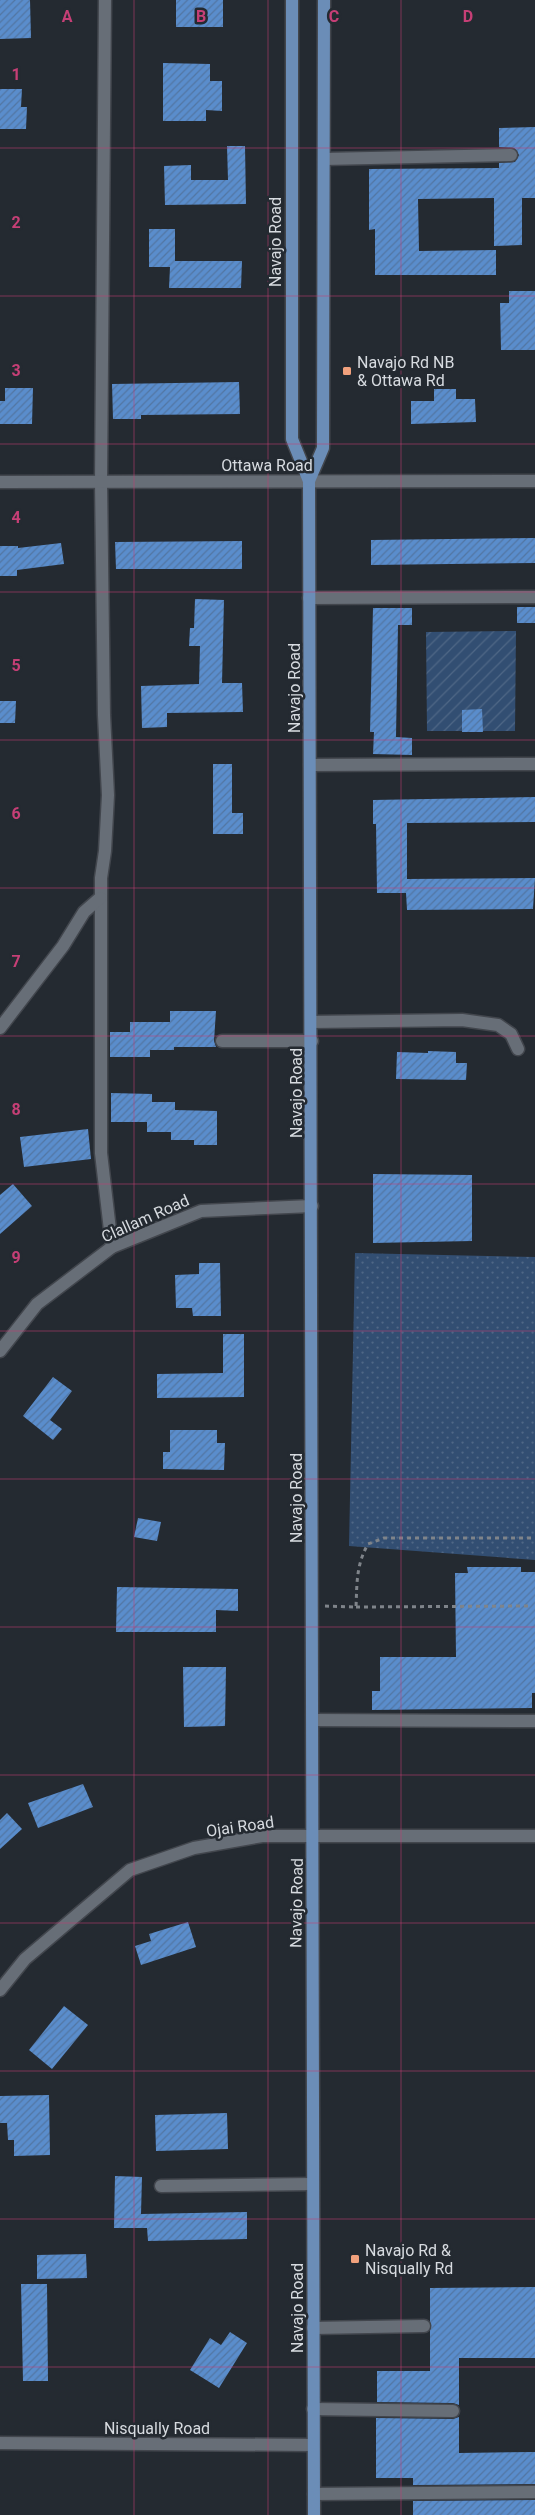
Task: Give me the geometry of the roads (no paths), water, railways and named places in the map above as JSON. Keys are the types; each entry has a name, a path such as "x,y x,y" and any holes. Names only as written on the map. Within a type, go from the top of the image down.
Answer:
{"main road":[{"name":"Navajo Road","path":"292,0 292,439 309,481"},
{"name":"Navajo Road","path":"314,2515 312,2184 312,1041 309,481 322,448 324,0"}],"street":[{"path":"105,0 101,482 104,715 108,795 100,898 101,1152 112,1247"},
{"path":"324,159 512,155"},
{"name":"Ottawa Road","path":"0,482 535,481"},
{"path":"309,598 535,597"},
{"path":"310,765 535,764"},
{"path":"0,1028 63,946 84,912 100,898"},
{"path":"311,1022 462,1020 498,1025 511,1034 518,1049"},
{"path":"222,1041 312,1041"},
{"name":"Clallam Road","path":"0,1351 37,1304 112,1247 201,1211 312,1206"},
{"path":"313,1720 535,1722"},
{"name":"Ojai Road","path":"0,1990 25,1959 130,1870 194,1848 262,1836 535,1836"},
{"path":"161,2186 312,2184"},
{"path":"313,2328 424,2326"},
{"path":"313,2409 453,2411"},
{"name":"Nisqually Road","path":"0,2444 313,2445"},
{"path":"314,2494 535,2492"}],"place":[{"name":"Navajo Rd NB & Ottawa Rd","path":"347,371"},
{"name":"Navajo Rd & Nisqually Rd","path":"355,2259"}]}
